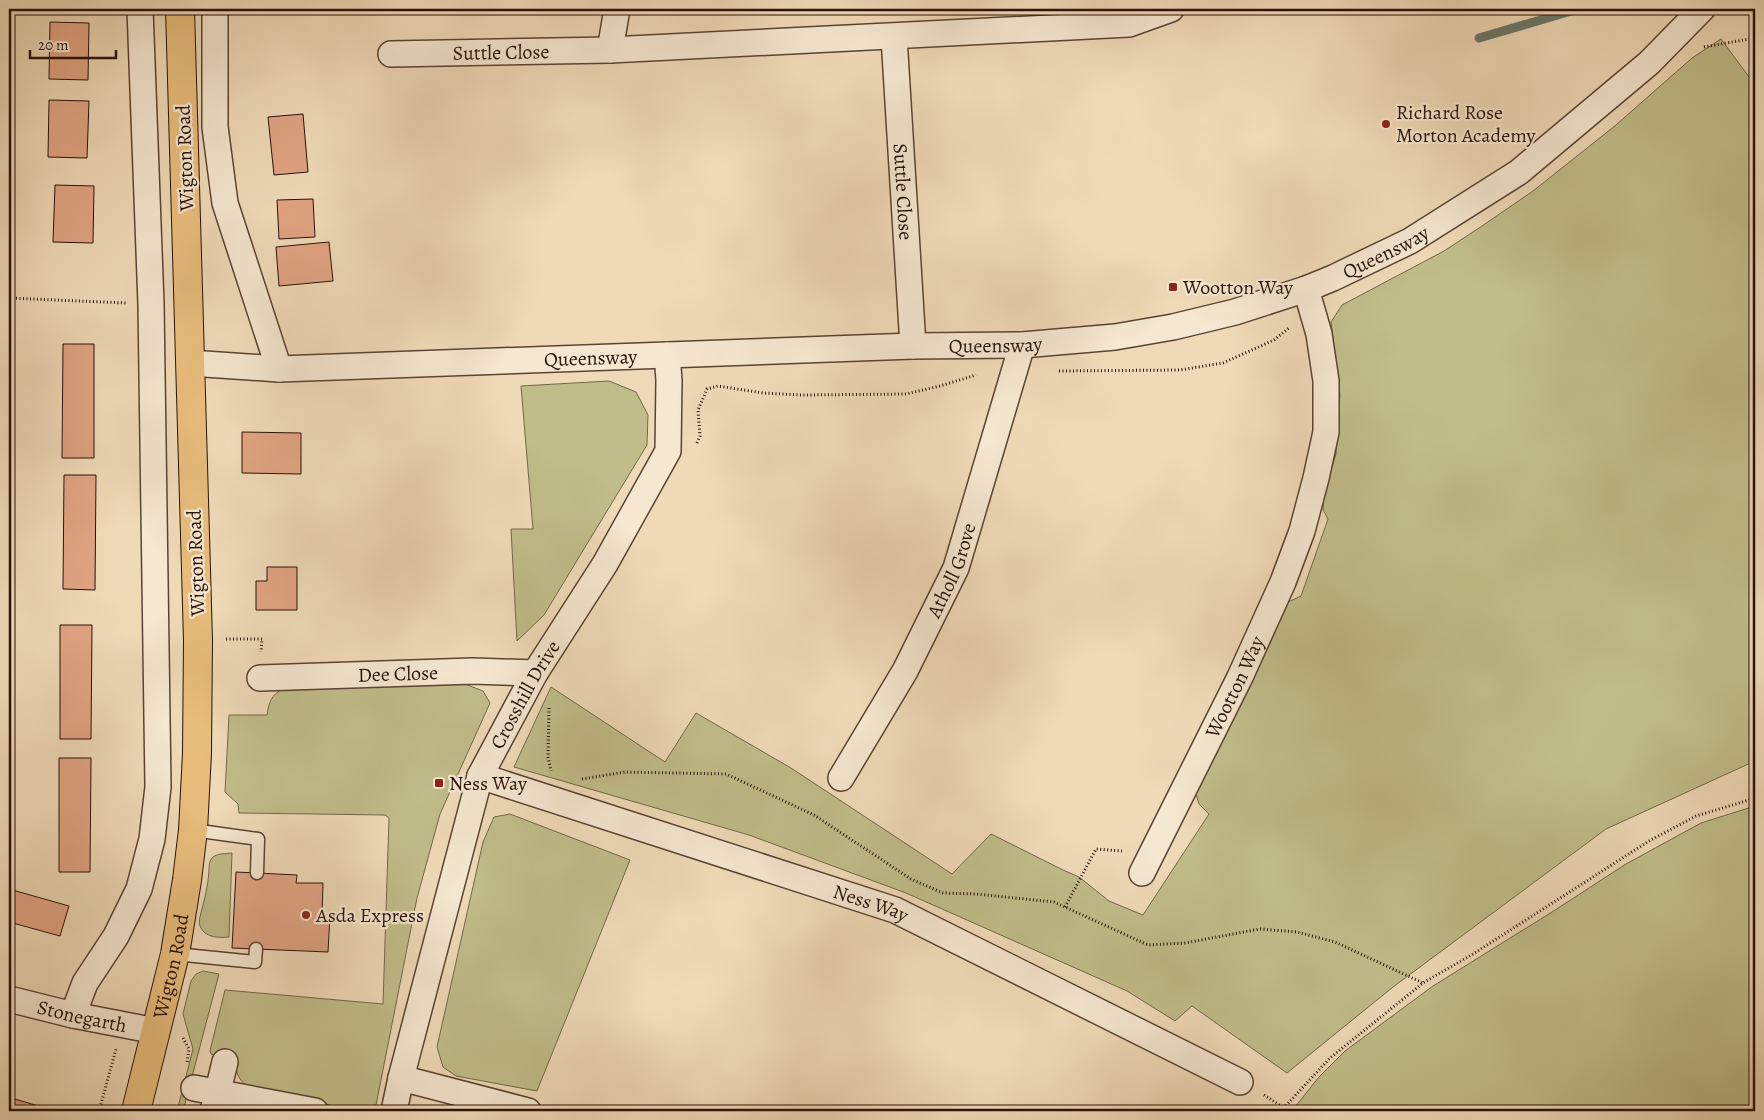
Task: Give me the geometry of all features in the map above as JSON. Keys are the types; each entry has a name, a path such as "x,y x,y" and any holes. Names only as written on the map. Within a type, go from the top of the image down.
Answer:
{"main road":[{"name":"Wigton Road","path":"136,1111 175,954 193,830 197,753 198,640 180,9"}],"street":[{"name":"Wigton Road","path":"72,1015 85,983 116,936 139,889 152,840 158,788 151,304 140,9"},
{"name":"Wigton Road","path":"215,9 215,127 225,203 279,369"},
{"path":"610,50 617,9"},
{"name":"Suttle Close","path":"391,54 610,50 1129,24 1171,9"},
{"name":"Queensway","path":"190,363 279,369 913,346 1022,346 1115,337 1172,327 1235,312 1306,290 1410,241 1519,172 1649,63 1702,9"},
{"name":"Suttle Close","path":"894,37 913,346"},
{"name":"Wootton Way","path":"1142,873 1244,669 1283,582 1316,478 1326,432 1326,381 1319,334 1306,290"},
{"name":"Atholl Grove","path":"841,778 904,671 956,568 1022,346"},
{"name":"Crosshill Drive","path":"394,1111 480,776 535,673 605,564 668,451 669,388 667,355"},
{"name":"Dee Close","path":"260,678 473,670 535,673"},
{"name":"Ness Way","path":"480,776 895,910 1240,1082"},
{"name":"Stonegarth","path":"9,999 72,1015 156,1030"},
{"path":"216,1102 225,1062"},
{"path":"401,1078 528,1111"},
{"path":"194,1088 216,1102 315,1111"}],"lane":[{"path":"193,830 258,839 257,873"},
{"path":"175,954 255,962 256,949"}],"path":[{"path":"1700,47 1755,38"},
{"path":"9,298 136,303"},
{"path":"1056,371 1180,370 1223,363 1274,340 1294,324"},
{"path":"718,386 763,393 906,394 976,375"},
{"path":"198,640 262,639 260,678"},
{"path":"1281,1111 1330,1058 1423,983 1473,954 1649,842 1696,816 1749,800 1755,800"},
{"path":"1065,907 1096,848 1121,852 1126,848"},
{"path":"99,1111 122,1025"},
{"path":"1264,1095 1284,1106 1289,1111"}],"shaded area":[{"path":"1721,39 1755,85 1755,761 1606,829 1393,987 1287,1073 1192,1006 1175,1021 1127,991 906,893 749,835 514,767 551,687 665,762 696,713 791,768 952,874 991,834 1079,877 1109,901 1143,915 1209,814 1199,804 1194,788 1286,603 1301,596 1328,519 1323,510 1324,493 1336,454 1340,395 1331,322 1342,305 1444,251 1533,191 1616,125 1692,58"},
{"path":"609,381 636,392 648,415 647,445 544,615 517,641 511,529 533,529 521,386"},
{"path":"457,681 483,691 490,703 440,814 417,898 376,1105 358,1111 251,1089 239,1077 236,1070 236,1061 211,1054 210,1051 225,990 383,1004 389,818 385,815 239,813 238,804 225,792 229,715 267,715 271,699 283,689"},
{"path":"1755,806 1755,1111 1292,1111 1318,1078 1345,1051 1433,986 1626,864 1701,823"},
{"path":"510,814 630,860 537,1091 456,1076 443,1067 437,1047 483,842 494,817"},
{"path":"232,853 229,937 214,937 203,931 199,922 207,888 210,864 215,856"},
{"path":"203,971 219,974 183,1111 177,1111 193,1049 183,1014 191,981 196,974"}],"building":[{"path":"50,22 89,23 88,80 49,79"},
{"path":"49,100 89,101 87,158 48,157"},
{"path":"303,114 308,172 274,175 268,117"},
{"path":"55,185 94,186 93,243 53,242"},
{"path":"313,199 315,237 279,239 277,200"},
{"path":"329,242 333,281 279,286 276,247"},
{"path":"63,344 94,344 94,458 62,458"},
{"path":"242,432 301,433 301,474 242,473"},
{"path":"64,475 96,475 95,590 63,589"},
{"path":"267,567 297,567 297,610 256,610 256,581 267,581"},
{"path":"60,625 92,625 91,739 60,739"},
{"path":"59,758 91,758 90,872 59,872"},
{"path":"236,872 297,875 296,883 323,883 322,915 330,915 328,952 232,948"},
{"path":"9,889 69,906 60,936 9,922"},
{"path":"11,1098 42,1107 40,1111 9,1111"}],"waterway":[{"path":"1479,38 1578,9"}],"place":[{"name":"Richard Rose Morton Academy","path":"1386,124"},
{"name":"Wootton Way","path":"1173,287"},
{"name":"Ness Way","path":"439,783"},
{"name":"Asda Express","path":"306,915"}]}
